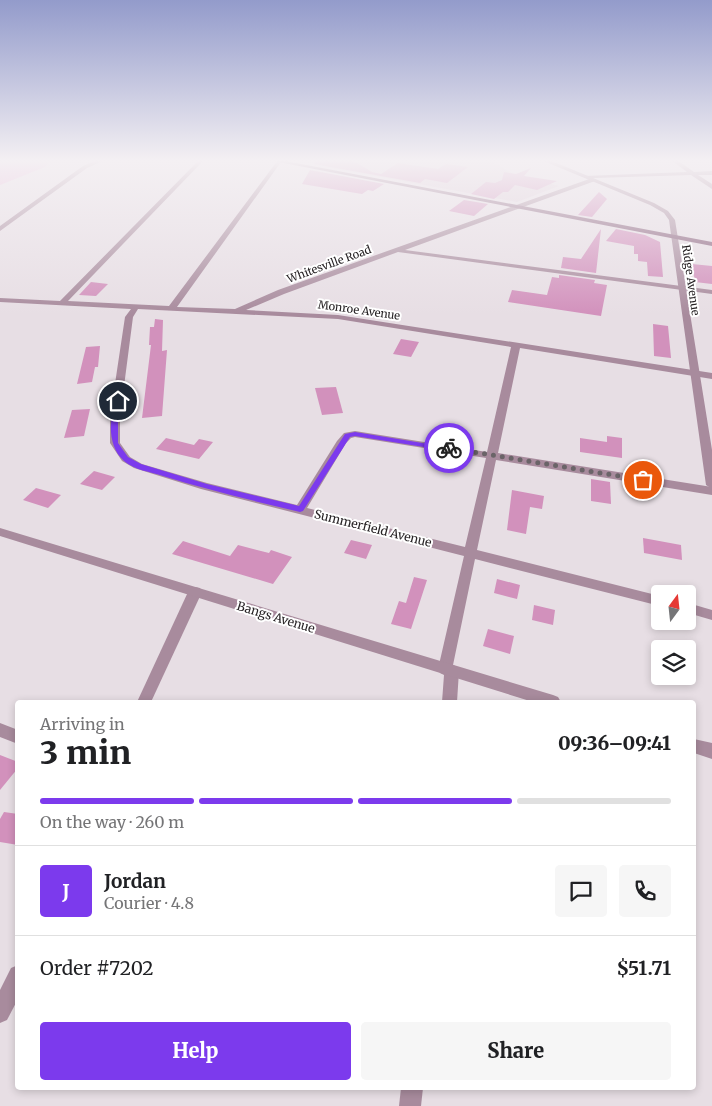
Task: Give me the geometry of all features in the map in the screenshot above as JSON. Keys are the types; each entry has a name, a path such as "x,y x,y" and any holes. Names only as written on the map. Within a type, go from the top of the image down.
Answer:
{"main road":[{"path":"543,212 712,244"}],"street":[{"path":"0,229 24,212"},
{"path":"62,303 151,212"},
{"path":"172,308 242,212"},
{"name":"Whitesville Road","path":"237,312 281,292 505,212"},
{"name":"Ridge Avenue","path":"664,212 672,220 712,485"},
{"path":"397,250 712,292"},
{"name":"Monroe Avenue","path":"0,300 338,316 712,376"},
{"name":"Summerfield Avenue","path":"136,307 129,318 115,417 115,443 120,453 138,466 205,486 651,599"},
{"path":"449,700 448,670 470,552 516,345"},
{"path":"300,509 342,441 348,436 363,435 712,492"},
{"name":"Bangs Avenue","path":"0,532 546,700"},
{"path":"145,700 195,592"},
{"path":"696,610 712,615"},
{"path":"0,730 15,736"},
{"path":"696,747 712,752"},
{"path":"0,1013 15,981"},
{"path":"410,1106 412,1090"}],"building":[{"path":"452,212 479,212 474,216"},
{"path":"581,212 596,212 592,217 578,215"},
{"path":"601,229 596,273 561,268 563,257 581,259"},
{"path":"616,229 645,235 660,242 663,277 648,276 647,262 638,261 638,254 634,254 634,246 606,241"},
{"path":"692,264 712,266 712,284 695,282"},
{"path":"559,275 595,280 594,283 607,285 601,316 508,302 512,290 547,295 552,277 559,278"},
{"path":"91,282 108,284 96,296 79,295"},
{"path":"155,319 163,320 162,351 167,350 162,416 142,418 151,345 149,345 150,327 154,327"},
{"path":"653,324 668,326 671,358 654,356"},
{"path":"401,339 419,342 411,357 393,354"},
{"path":"100,346 98,367 95,367 92,382 77,384 86,347"},
{"path":"336,387 343,413 322,415 315,388"},
{"path":"90,409 84,436 64,438 72,410"},
{"path":"607,436 622,438 622,458 580,452 580,438 607,442"},
{"path":"166,438 194,445 199,439 213,442 199,459 156,449"},
{"path":"94,471 115,477 102,490 80,484"},
{"path":"591,479 610,482 611,504 591,501"},
{"path":"36,488 61,495 48,508 23,500"},
{"path":"512,490 544,496 542,509 530,507 526,534 507,530"},
{"path":"643,538 681,545 682,560 644,553"},
{"path":"351,540 372,545 366,559 344,553"},
{"path":"183,541 230,556 238,545 269,553 271,550 292,557 273,584 172,554"},
{"path":"414,577 427,580 411,629 391,624 399,601 406,603"},
{"path":"497,579 520,585 517,599 494,593"},
{"path":"534,605 555,610 553,625 532,620"},
{"path":"488,629 514,636 510,654 483,646"},
{"path":"0,755 15,761 15,772 0,790"},
{"path":"4,812 15,814 15,844 0,842 0,819"}],"way so far":[{"path":"449,448 643,480"}],"route":[{"path":"118,401 115,417 115,443 120,453 126,459 138,466 205,486 300,509 342,441 348,436 355,434 449,448"}]}
